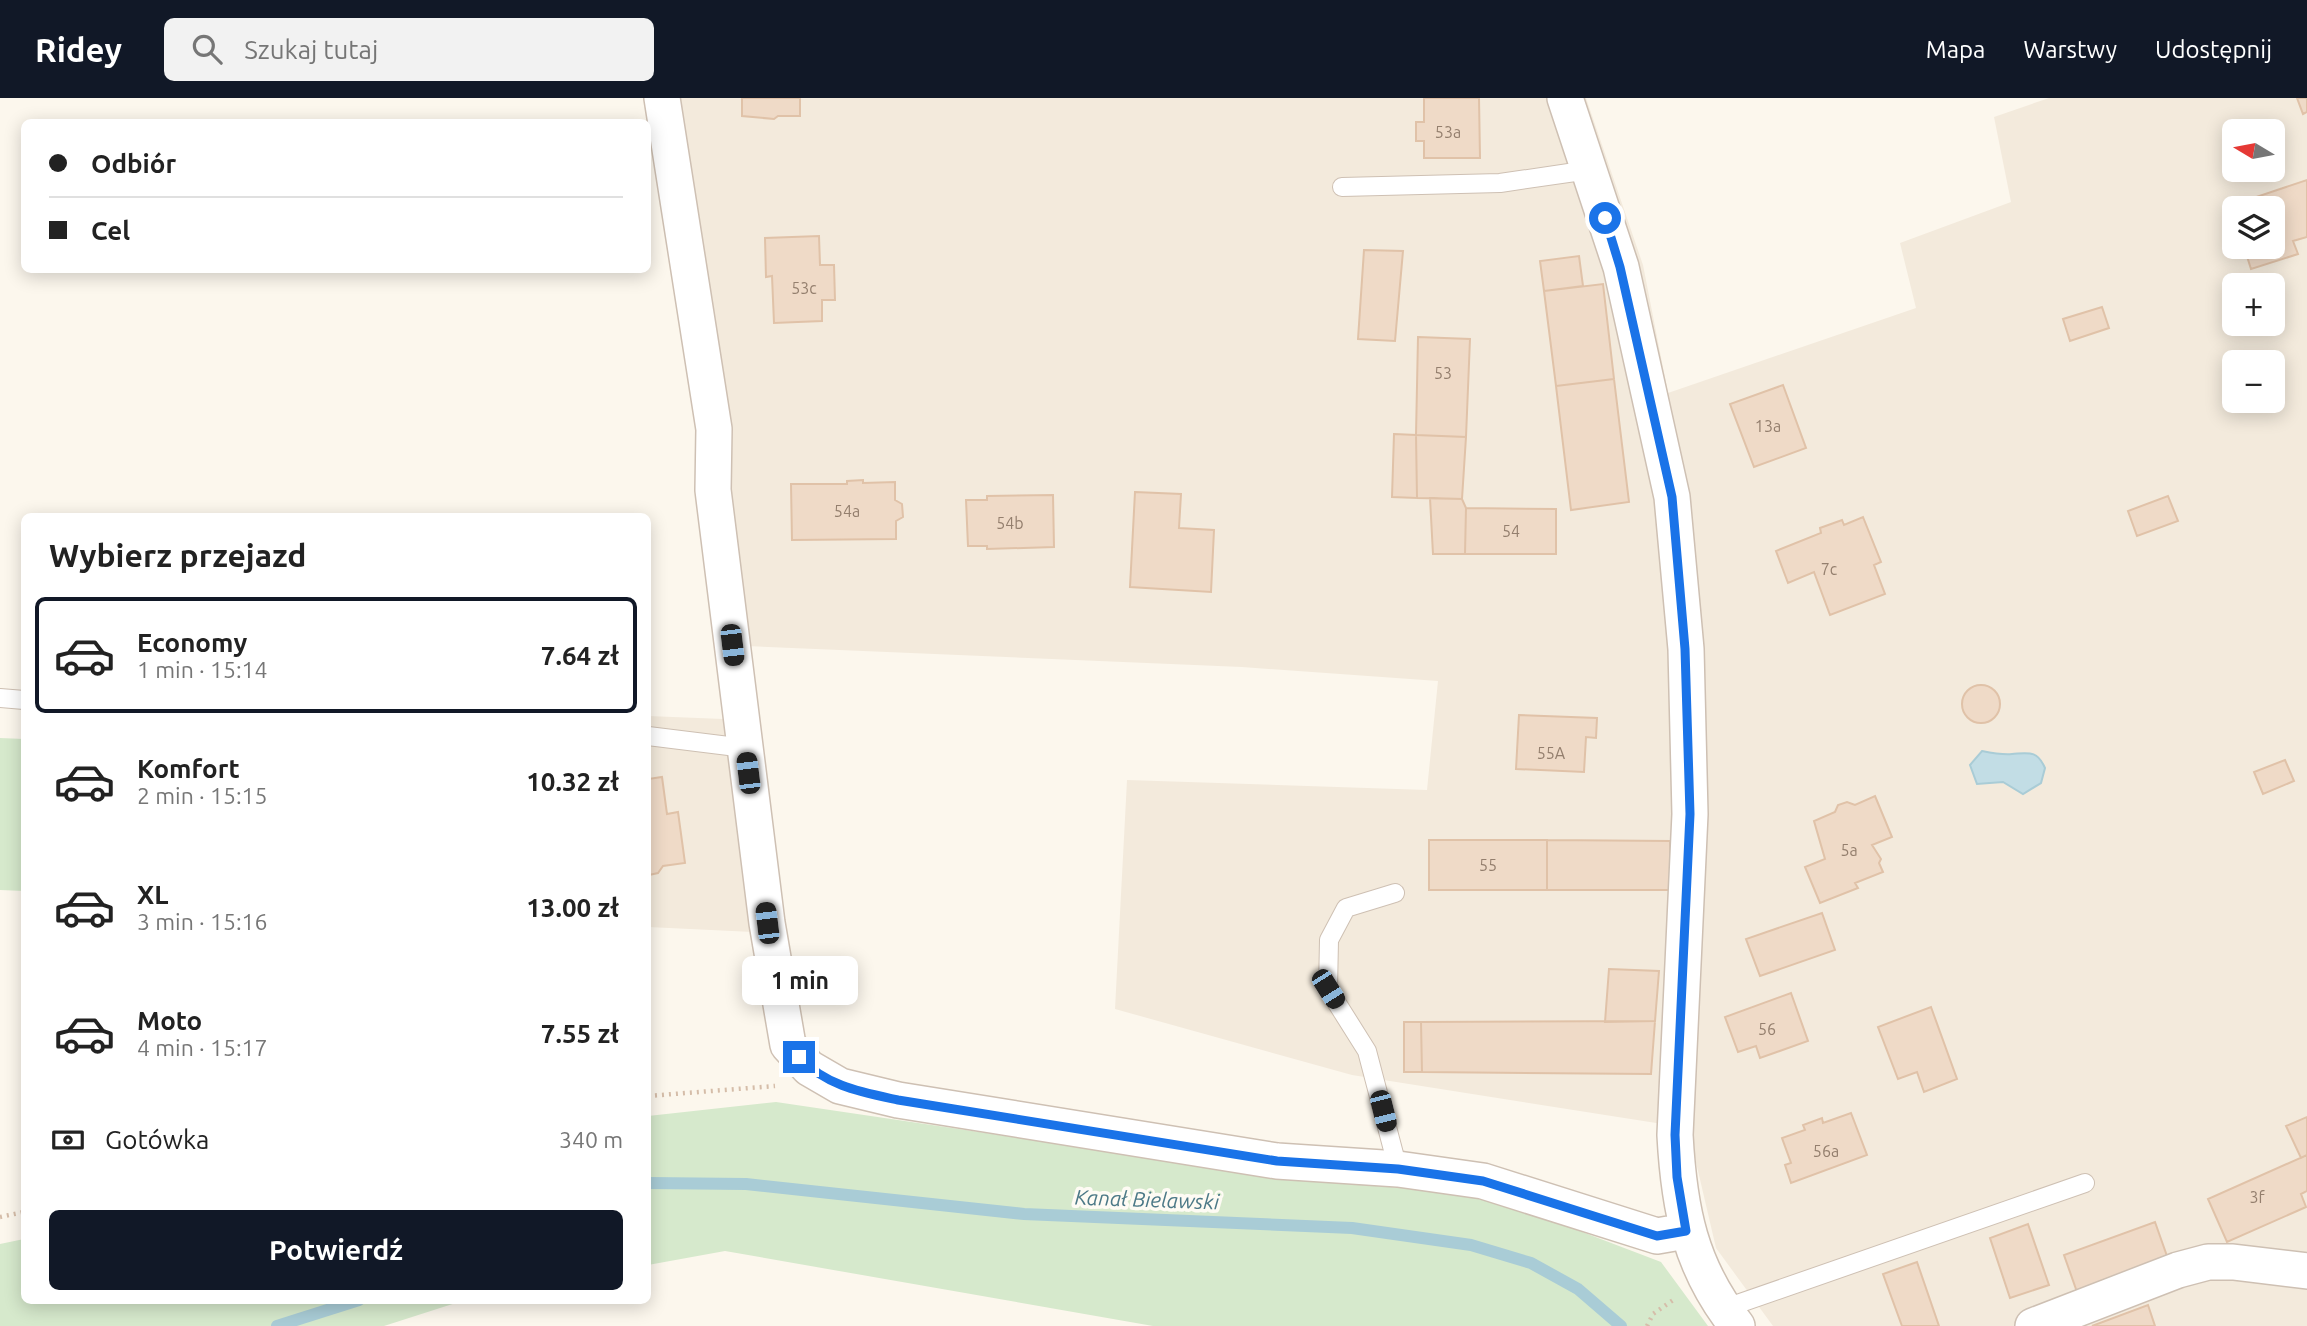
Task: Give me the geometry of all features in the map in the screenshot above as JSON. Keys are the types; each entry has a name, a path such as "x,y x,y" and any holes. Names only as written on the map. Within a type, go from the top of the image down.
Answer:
{"street":[{"path":"662,98 714,429 713,490 767,923 788,1045 809,1068 839,1086 898,1100 1277,1161 1398,1169 1483,1181 1657,1236 1686,1231"},
{"path":"1565,98 1620,267 1673,510 1685,649 1690,814 1675,1135 1677,1177 1686,1231 1704,1279 1730,1317"},
{"path":"2033,1326 2178,1270 2208,1262 2233,1262 2307,1271"}],"lane":[{"path":"1342,187 1500,183 1589,170"},
{"path":"0,698 21,700"},
{"path":"651,736 745,748"},
{"path":"1395,893 1346,908 1329,940 1328,989 1367,1051 1398,1169"},
{"path":"1730,1317 2085,1183"}],"path":[{"path":"651,1096 691,1091 770,1089 809,1068"},
{"path":"0,1217 21,1213"},
{"path":"1647,1326 1653,1314"}],"shaded area":[{"path":"671,98 1586,98 1643,265 1668,393 1916,308 1900,243 2011,202 1994,117 2049,98 2307,98 2307,1326 1773,1326 1716,1248 1688,1128 1352,1075 1115,1009 1127,780 1427,790 1438,681 1242,667 746,646"},
{"path":"651,716 723,719 753,932 651,927"}],"green space":[{"path":"0,738 21,739 21,891 0,890"},
{"path":"776,1102 1309,1181 1483,1194 1661,1262 1708,1326 1153,1326 725,1251 651,1264 651,1116"},
{"path":"21,1240 21,1304 453,1304 384,1326 0,1326 0,1244"}],"water":[{"path":"1982,751 2036,755 2045,768 2041,783 2023,794 2003,782 1977,784 1970,765"}],"building":[{"path":"742,98 800,98 800,116 778,116 774,119 742,116"},
{"path":"1424,98 1479,98 1480,158 1424,158 1424,141 1416,141 1416,122 1424,122"},
{"path":"2297,98 2307,98 2307,112 2303,114"},
{"path":"2307,180 2307,237 2293,241 2298,254 2285,258 2285,196 2259,196"},
{"path":"819,236 820,265 834,265 835,300 822,300 822,321 774,323 772,276 766,277 765,238"},
{"path":"1364,250 1403,251 1395,341 1358,339"},
{"path":"1579,256 1583,286 1544,291 1540,261"},
{"path":"2248,259 2282,259 2251,269"},
{"path":"1603,284 1614,379 1556,386 1544,291"},
{"path":"2102,307 2109,328 2070,341 2063,319"},
{"path":"1418,337 1470,339 1466,437 1416,435"},
{"path":"1614,379 1629,502 1571,510 1556,386"},
{"path":"1783,385 1806,448 1754,467 1730,404"},
{"path":"1394,434 1416,435 1417,498 1392,497"},
{"path":"1416,435 1466,437 1462,499 1417,498"},
{"path":"863,480 863,483 895,482 895,500 902,504 903,517 896,521 896,539 792,540 791,484 847,484 847,481"},
{"path":"1135,492 1181,494 1179,528 1214,530 1211,592 1130,587"},
{"path":"1053,495 1054,547 987,549 987,546 968,546 966,500 987,500 987,496"},
{"path":"2168,496 2178,521 2137,536 2128,511"},
{"path":"1430,498 1462,499 1466,508 1465,554 1433,554"},
{"path":"1466,508 1556,509 1556,554 1465,554"},
{"path":"1863,517 1881,562 1874,565 1885,594 1830,615 1814,572 1788,583 1776,551 1821,533 1820,528 1842,520 1844,525"},
{"path":"1981,685 1994,691 2000,704 1994,717 1981,723 1968,717 1962,704 1968,691"},
{"path":"1519,715 1597,718 1596,738 1586,737 1584,772 1516,769"},
{"path":"2285,760 2294,781 2263,794 2254,772"},
{"path":"662,777 667,814 678,812 685,863 663,866 658,873 651,875 651,779"},
{"path":"1875,796 1892,837 1872,845 1881,859 1879,863 1883,872 1855,883 1858,888 1820,903 1805,867 1825,859 1814,821 1835,812 1838,805 1847,802 1855,805"},
{"path":"1429,840 1547,840 1547,890 1429,890"},
{"path":"1547,840 1670,841 1671,890 1547,890"},
{"path":"1822,913 1835,950 1760,976 1746,939"},
{"path":"1609,969 1659,971 1655,1021 1605,1022"},
{"path":"1791,993 1808,1041 1760,1058 1756,1046 1738,1052 1725,1017"},
{"path":"1931,1007 1957,1079 1924,1092 1917,1072 1898,1079 1878,1027"},
{"path":"1655,1021 1651,1074 1422,1072 1421,1022"},
{"path":"1404,1022 1421,1022 1422,1072 1404,1072"},
{"path":"1851,1113 1867,1155 1791,1183 1785,1165 1791,1163 1782,1138 1805,1130 1803,1125 1822,1118 1823,1123"},
{"path":"2307,1117 2307,1155 2301,1158 2286,1126"},
{"path":"2307,1155 2307,1191 2301,1194 2306,1207 2227,1242 2208,1199"},
{"path":"2155,1222 2168,1259 2077,1292 2064,1255"},
{"path":"2028,1224 2049,1285 2010,1298 1990,1238"},
{"path":"1917,1262 1939,1326 1902,1326 1883,1274"},
{"path":"2148,1305 2155,1326 2092,1326"}],"waterway":[{"name":"Kanał Bielawski","path":"651,1183 746,1184 1024,1214 1352,1228 1471,1245 1531,1263 1578,1289 1621,1326"},
{"name":"Kanał Bielawski","path":"277,1326 346,1304"}],"route":[{"path":"799,1057 809,1068 839,1086 898,1100 1277,1161 1398,1169 1483,1181 1587,1211 1618,1226 1657,1236 1686,1231 1677,1177 1675,1135 1690,814 1685,649 1672,497 1620,267 1605,218"}]}
